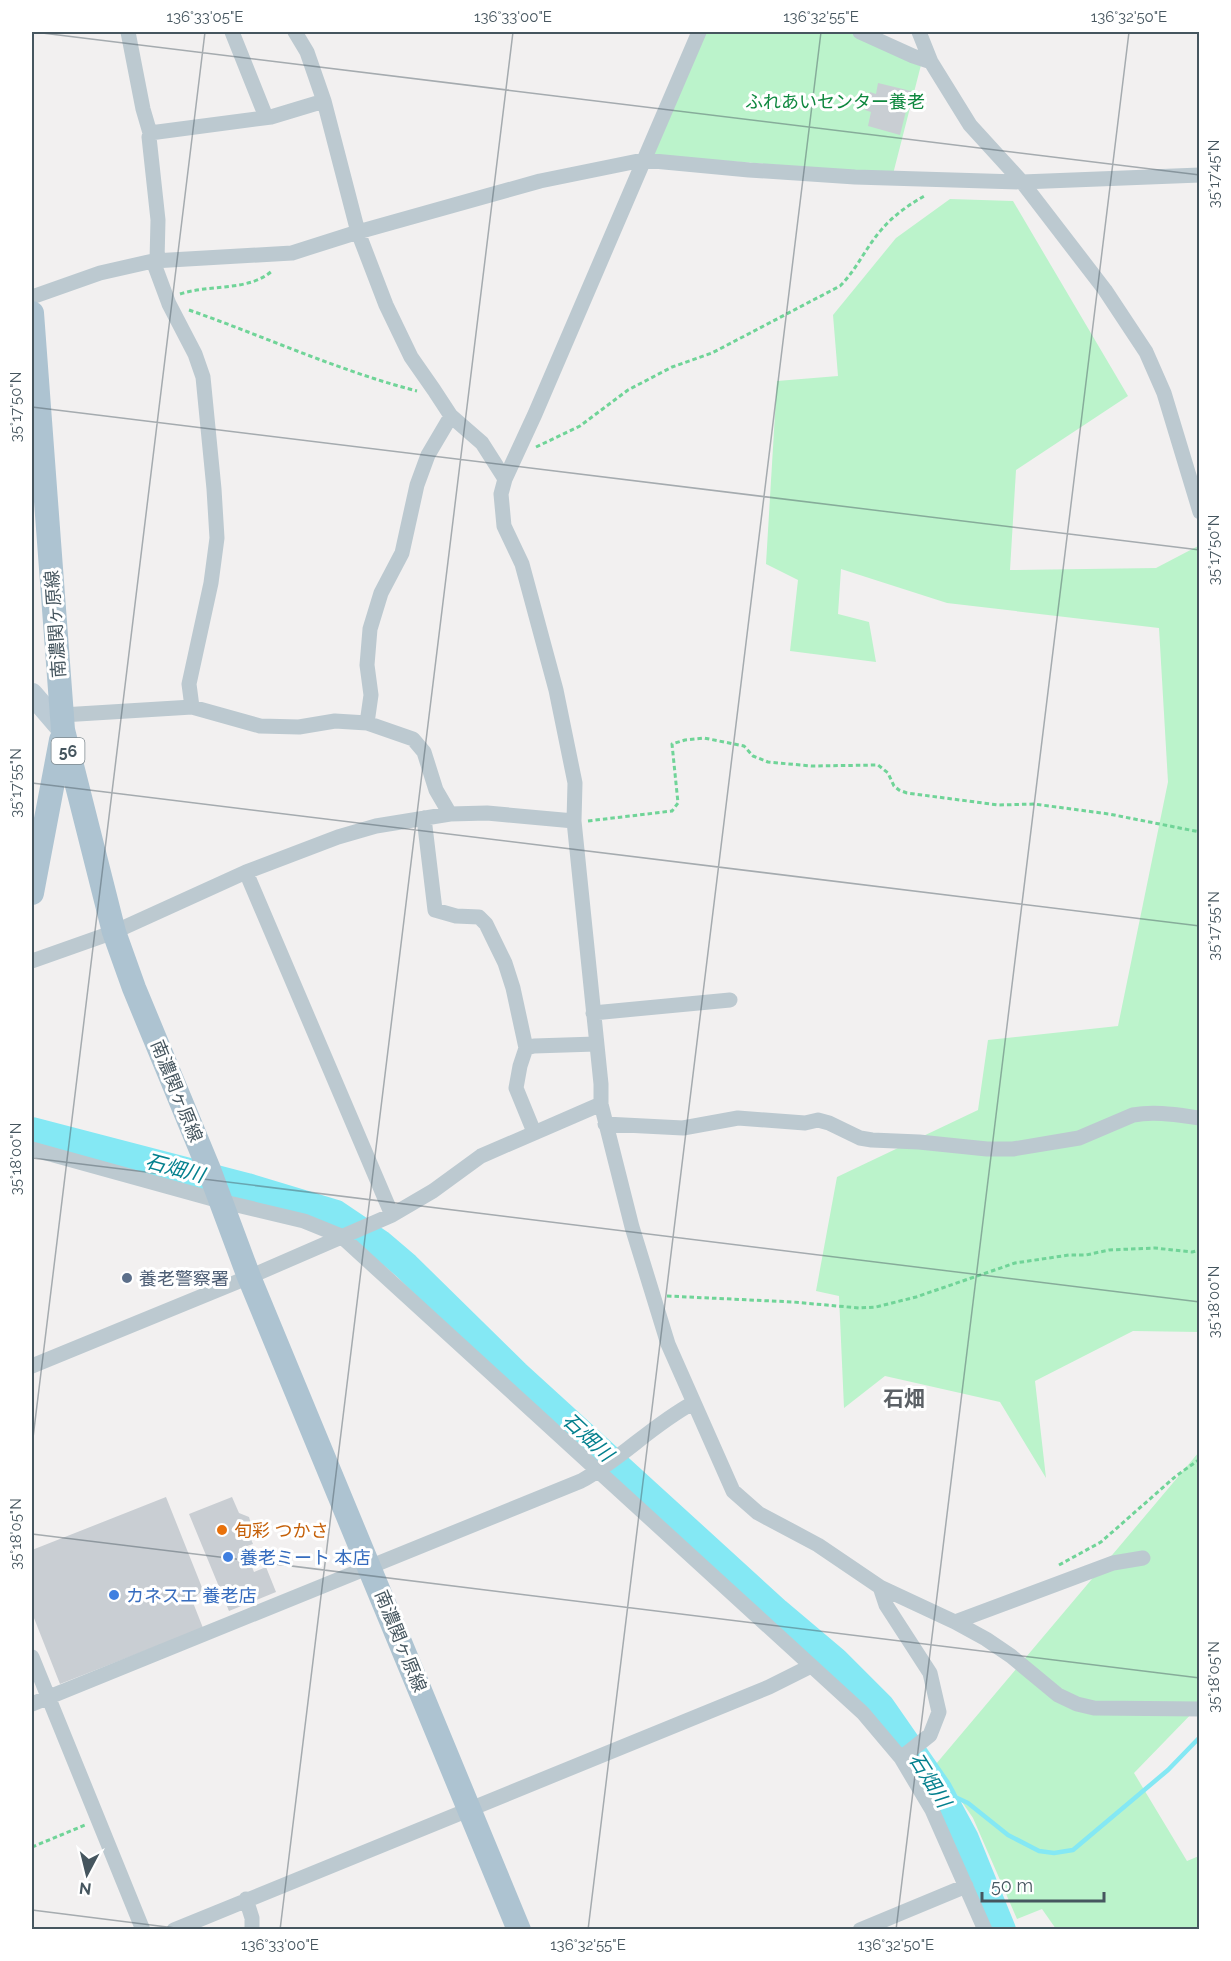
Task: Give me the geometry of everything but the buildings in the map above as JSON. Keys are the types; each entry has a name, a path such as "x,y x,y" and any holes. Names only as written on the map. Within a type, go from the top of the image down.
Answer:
{"main road":[{"name":"南濃関ヶ原線","path":"32,313 62,723 114,932 134,988 208,1167 249,1277 519,1929"},
{"path":"32,694 62,723 32,893"}],"street":[{"path":"128,32 150,133 158,220 155,261 168,302 195,354 202,376 214,489 217,538 211,583 189,684 192,707"},
{"path":"232,32 266,117"},
{"path":"295,32 307,52 324,101 358,232 391,316 411,357 452,416 482,443 505,479"},
{"path":"699,32 505,479 501,494 504,526 522,564 556,690 575,783 574,822 601,1084 601,1104 651,1295 668,1344 733,1491 758,1514 818,1545 880,1587 986,1639 1011,1656 1058,1695 1077,1704 1094,1708 1200,1709"},
{"path":"860,32 931,62"},
{"path":"920,32 931,62 970,124 1022,182 1105,290 1146,352 1164,393 1200,512"},
{"path":"150,133 266,117 324,101"},
{"path":"32,297 100,273 155,261 292,253 540,181 642,160 820,175 1022,182 1200,174"},
{"path":"367,723 371,695 367,664 370,629 381,593 402,553 417,485 428,455 452,416"},
{"path":"62,723 192,707 260,726 299,727 335,721 367,723 413,739 424,752 436,790 450,814"},
{"path":"32,961 114,932 246,872 338,837 376,826 450,814 487,813 574,822"},
{"path":"424,818 435,910 456,916 479,917 486,924 505,963 526,1048 516,1088 534,1132"},
{"path":"246,872 383,1199 392,1215"},
{"path":"594,1013 730,1000"},
{"path":"526,1048 596,1044"},
{"path":"32,1366 249,1277 392,1215 433,1191 482,1155 601,1104"},
{"path":"605,1124 683,1128 738,1118 805,1123 818,1120 830,1123 860,1138 872,1140 1004,1149 1079,1138 1141,1113 1168,1113 1200,1118"},
{"path":"32,1149 304,1221 345,1235 602,1468 862,1713 901,1758 932,1810 985,1929"},
{"path":"32,1704 581,1481 602,1468 676,1412 693,1403"},
{"path":"955,1622 1113,1563 1143,1558"},
{"path":"880,1587 886,1605 930,1673 939,1712 930,1735 901,1758"},
{"path":"32,1657 143,1929"},
{"path":"174,1929 769,1687 811,1666"},
{"path":"860,1929 966,1886"},
{"path":"246,1899 252,1918 252,1929"}],"path":[{"path":"516,456 579,426 628,390 672,367 712,353 840,286 851,275 881,230 909,204 951,180"},
{"path":"168,302 183,293 265,278 292,253"},
{"path":"168,302 248,330 283,347 374,380 422,393 434,390"},
{"path":"574,822 672,811 678,803 672,744 704,738 744,746 753,756 768,762 811,766 878,765 888,773 894,786 907,793 998,805 1034,804 1109,814 1200,832"},
{"path":"651,1295 793,1302 859,1308 876,1307 925,1294 1015,1263 1069,1255 1086,1255 1109,1250 1155,1248 1192,1252 1200,1250"},
{"path":"1056,1567 1101,1542 1176,1476 1200,1459"},
{"path":"32,1847 98,1820"}],"green space":[{"name":"ふれあいセンター養老","path":"706,32 848,32 921,65 893,174 651,155"},
{"path":"950,199 1013,201 1128,396 1016,470 1010,570 1156,568 1200,545 1199,1332 1133,1331 1035,1381 1046,1478 1000,1402 885,1376 844,1408 839,1296 816,1291 837,1177 978,1110 988,1040 1118,1026 1168,782 1159,628 947,603 841,569 838,614 869,622 876,662 790,651 798,580 766,564 777,381 838,376 833,315 896,238"},
{"path":"1199,1452 1199,1706 1134,1773 1187,1861 1199,1856 1199,1929 1056,1929 1042,1909 1017,1919 973,1818 936,1764"}],"waterway":[{"name":"石畑川","path":"32,1131 247,1187 336,1214 379,1243 406,1266 516,1374 777,1612 835,1661 881,1707 938,1789 965,1839 1002,1930"},
{"path":"938,1789 968,1803 1008,1835 1039,1851 1054,1853 1073,1850 1168,1770 1200,1737"}],"place":[{"name":"養老警察署","path":"127,1278"},
{"name":"旬彩 つかさ","path":"222,1530"},
{"name":"養老ミート 本店","path":"228,1557"},
{"name":"カネスエ 養老店","path":"114,1595"}],"district":[{"name":"石畑","path":"904,1398"}]}
